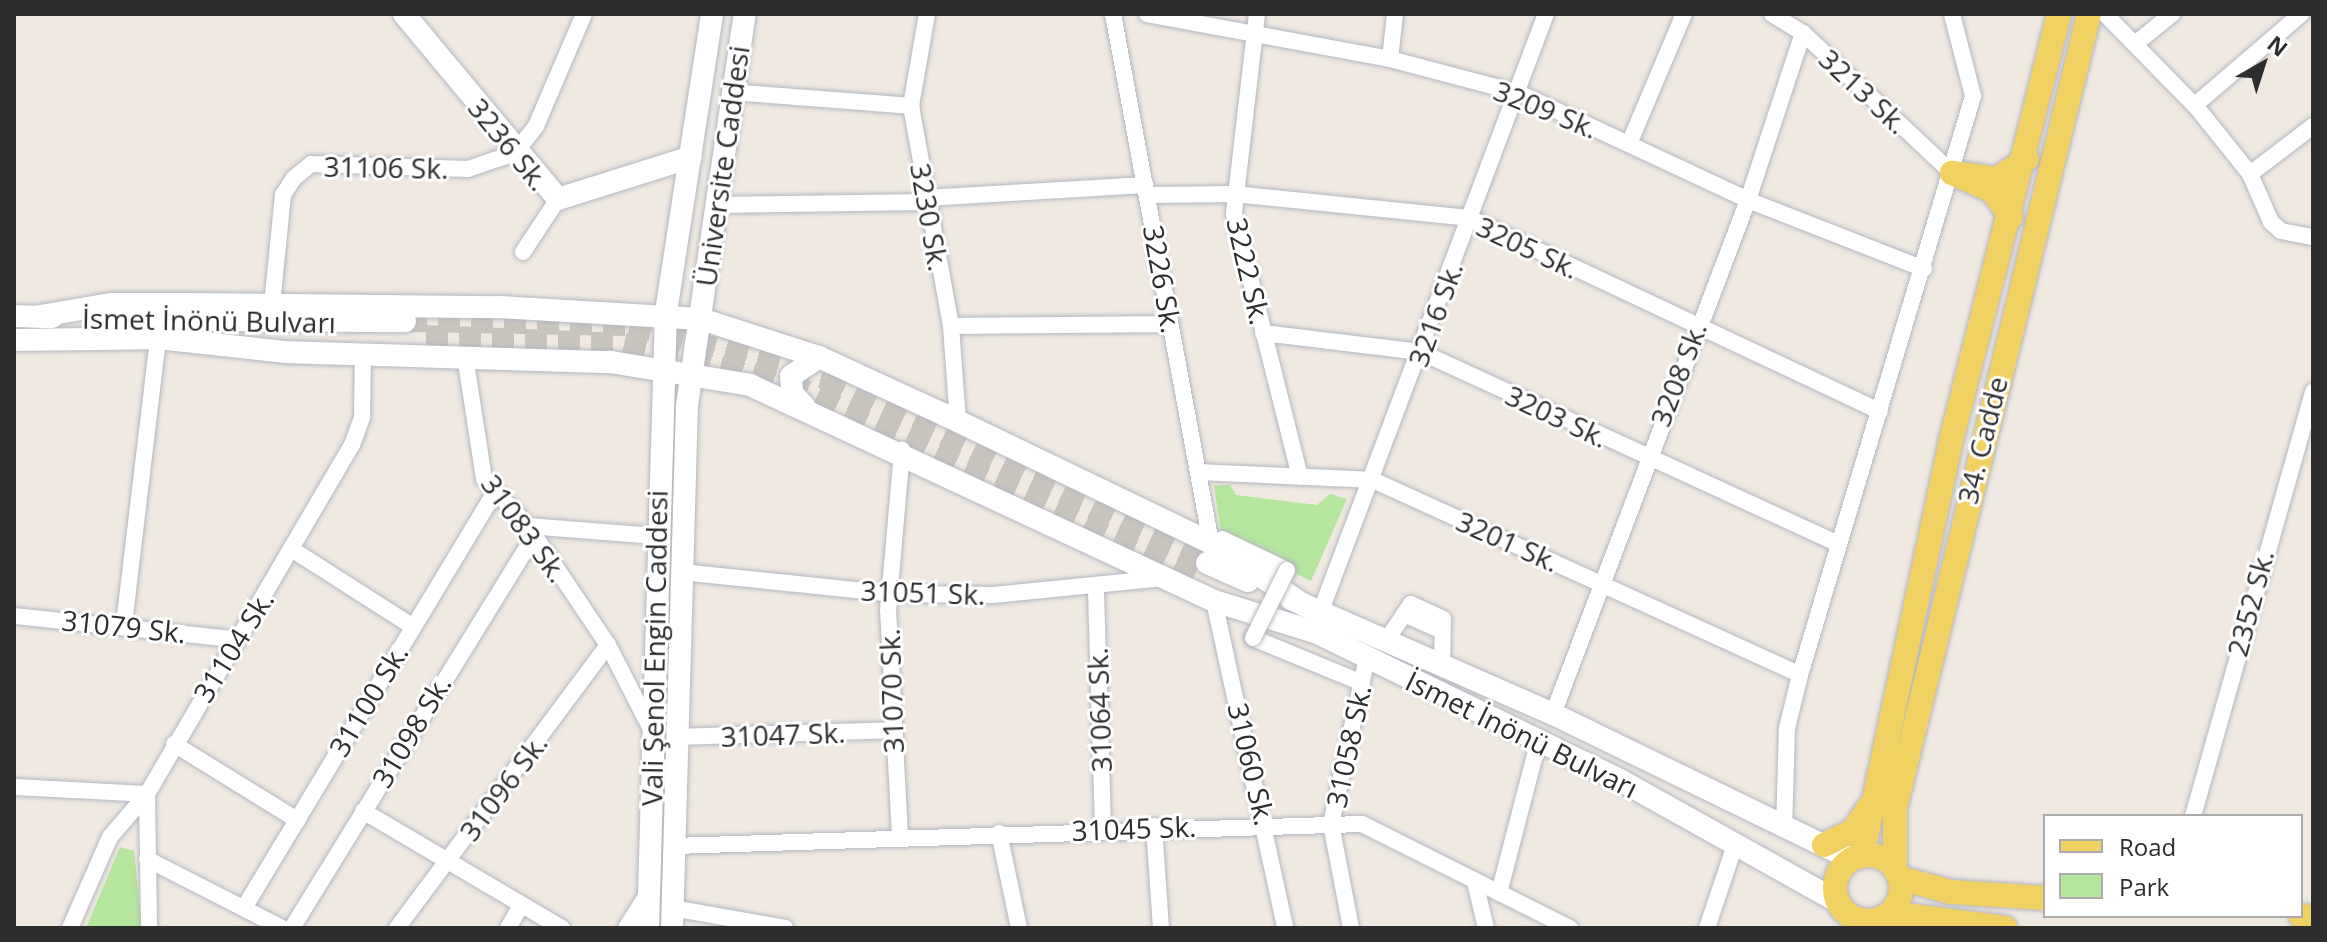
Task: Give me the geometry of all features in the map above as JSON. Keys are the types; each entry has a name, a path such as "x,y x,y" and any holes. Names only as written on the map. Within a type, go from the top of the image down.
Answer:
{"main road":[{"name":"3236 Sk.","path":"404,14 515,153 558,199 691,157"},
{"name":"Üniversite Caddesi","path":"662,369 666,312 712,14"},
{"name":"Üniversite Caddesi","path":"694,372 730,92 745,14"},
{"name":"34. Cadde","path":"1845,915 1836,879 1857,857 1876,798 1953,433 2027,159 2059,14"},
{"name":"34. Cadde","path":"1883,920 1897,873 1895,808 2089,14"},
{"path":"1995,185 2027,159"},
{"path":"1952,173 1995,185 2011,217"},
{"path":"40,316 112,304 666,312 701,319 819,357 958,421 1210,556"},
{"name":"İsmet İnönü Bulvarı","path":"14,316 404,328 158,338 14,340"},
{"path":"158,338 363,354 465,356 694,372 804,406 1214,601 1314,617"},
{"path":"804,406 792,393 791,376 819,357"},
{"name":"Vali Şenol Engin Caddesi","path":"648,928 650,727 662,369"},
{"name":"Vali Şenol Engin Caddesi","path":"672,918 681,572 694,372"},
{"name":"İsmet İnönü Bulvarı","path":"1210,556 1314,617 1367,657 1735,845 1845,915"},
{"name":"İsmet İnönü Bulvarı","path":"1210,556 1314,617 1386,641 1553,714 1784,829 1857,857"},
{"path":"1824,845 1853,831 1876,798"},
{"path":"1857,857 1951,892 2043,898"},
{"path":"1845,915 2005,928"}],"street":[{"path":"515,153 536,126 584,14"},
{"name":"3230 Sk.","path":"927,14 911,106 925,200 951,326 958,421"},
{"name":"3226 Sk.","path":"1113,14 1200,472 1210,556"},
{"name":"3209 Sk.","path":"1147,14 1390,59 1519,93 1748,200 1924,269"},
{"name":"3222 Sk.","path":"1257,14 1234,194 1263,333 1300,477"},
{"path":"1390,59 1395,14"},
{"name":"3216 Sk.","path":"1314,617 1373,480 1546,14"},
{"path":"1629,144 1684,14"},
{"name":"3213 Sk.","path":"1772,14 1803,33 1952,173"},
{"path":"1784,829 1787,728 1800,675 1924,269 1973,96 1952,14"},
{"path":"2105,14 2195,105 2250,174 2271,222 2313,237"},
{"path":"2135,44 2172,14"},
{"path":"2195,105 2301,14"},
{"name":"3208 Sk.","path":"1553,714 1696,325 1748,200 1803,33"},
{"path":"730,92 911,106"},
{"path":"2250,174 2313,126"},
{"name":"31106 Sk.","path":"272,305 283,195 311,164 468,169 515,153"},
{"name":"3205 Sk.","path":"714,205 1147,190 1234,194 1469,218 1880,411"},
{"path":"523,252 558,199"},
{"path":"951,326 1170,324"},
{"name":"3203 Sk.","path":"1263,333 1421,352 1839,544"},
{"path":"124,624 158,338"},
{"name":"31104 Sk.","path":"70,928 110,837 147,794 234,639 293,550 362,417 363,354"},
{"name":"31083 Sk.","path":"465,356 476,454 494,493 531,531 608,645 650,727"},
{"name":"2352 Sk.","path":"2194,814 2313,392"},
{"name":"31070 Sk.","path":"900,837 888,611 894,594 902,450"},
{"name":"3201 Sk.","path":"1200,472 1373,480 1800,675"},
{"name":"31100 Sk.","path":"244,908 494,493"},
{"path":"531,531 656,536"},
{"name":"31098 Sk.","path":"292,928 531,531"},
{"path":"293,550 412,626"},
{"path":"1210,556 1287,570 1253,638 1362,683"},
{"name":"31051 Sk.","path":"681,572 894,594 1096,591 1164,578"},
{"name":"31064 Sk.","path":"1096,591 1103,829"},
{"name":"31060 Sk.","path":"1214,601 1266,825 1285,928"},
{"path":"1386,641 1404,614 1440,630 1442,665"},
{"name":"31079 Sk.","path":"14,616 124,624 234,639"},
{"name":"31096 Sk.","path":"397,928 608,645"},
{"name":"31058 Sk.","path":"1351,928 1331,824 1367,657"},
{"name":"31047 Sk.","path":"675,737 892,730"},
{"path":"1499,893 1538,743"},
{"path":"174,744 297,820"},
{"path":"14,787 147,794 149,928"},
{"path":"363,811 448,860 520,907 562,928"},
{"name":"31045 Sk.","path":"673,846 1154,826 1362,824 1570,928"},
{"path":"1154,826 1161,928"},
{"path":"999,833 1019,928"},
{"path":"1707,928 1735,845"},
{"path":"147,859 282,928"},
{"path":"1475,882 1486,928"},
{"path":"626,928 649,891"},
{"path":"508,928 520,907"},
{"path":"672,918 785,928"}],"green space":[{"path":"1214,485 1230,485 1236,495 1317,505 1330,494 1347,499 1311,581 1222,539"},
{"path":"120,847 134,851 142,928 86,928"}],"tunnel":[{"path":"405,321 630,325 825,378 1207,563"},
{"path":"426,336 624,344 787,382 1200,579"}]}
